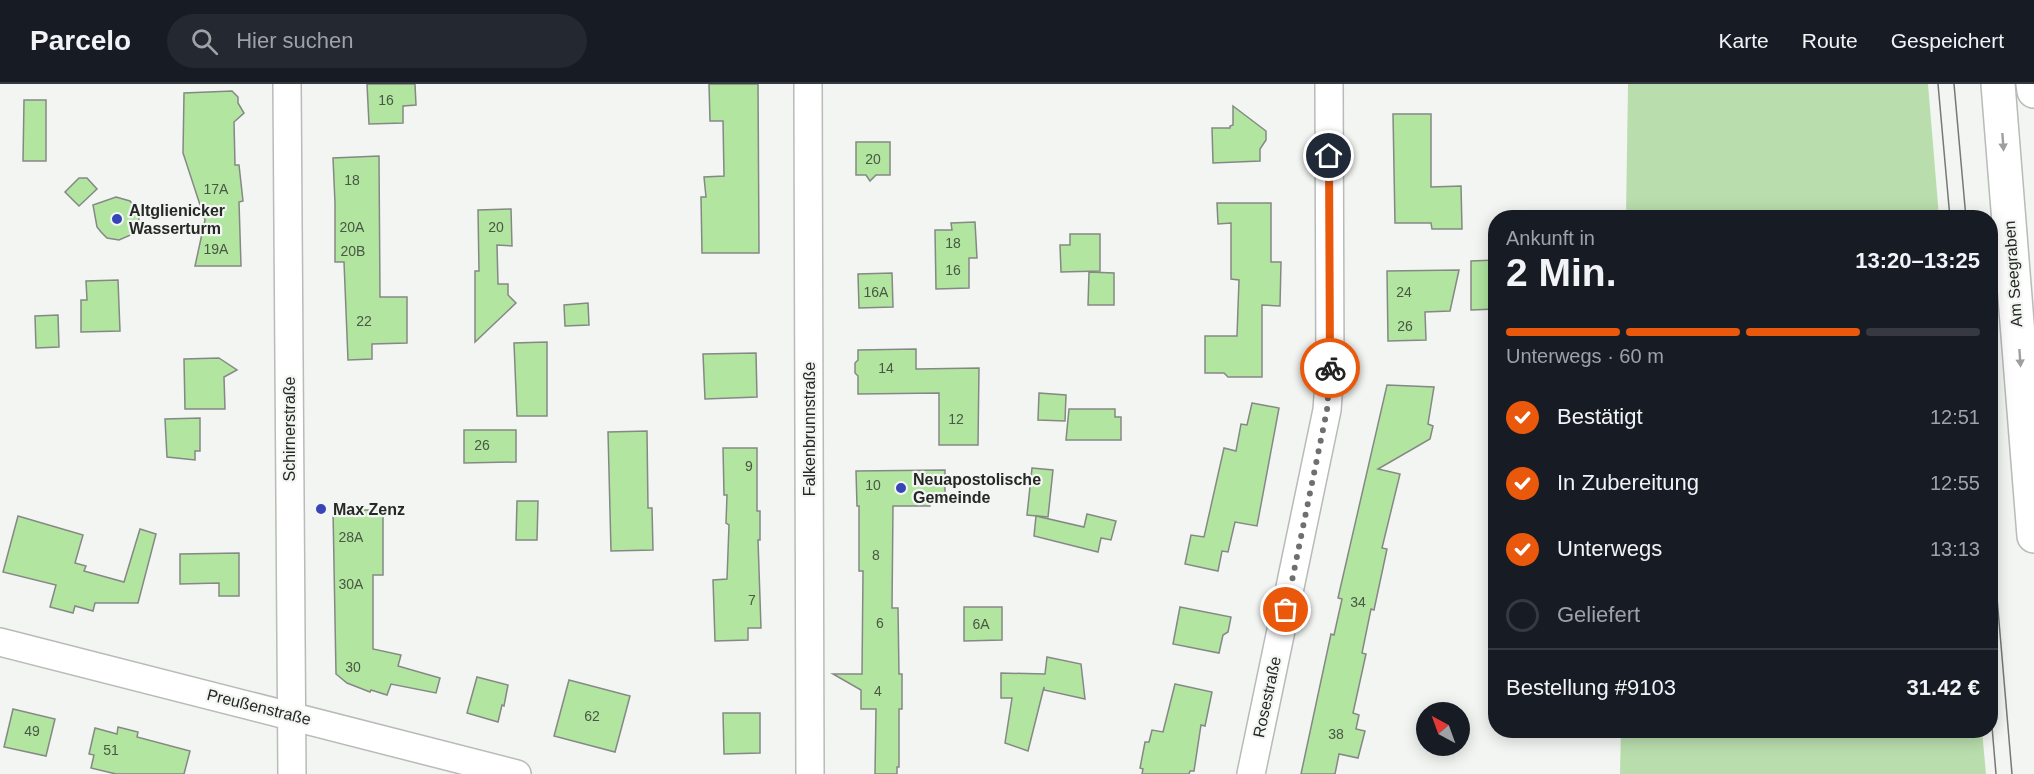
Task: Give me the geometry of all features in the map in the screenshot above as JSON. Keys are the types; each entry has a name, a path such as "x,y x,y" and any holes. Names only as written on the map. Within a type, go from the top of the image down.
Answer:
{"main road":[{"name":"Am Seegraben","path":"1998,84 2034,536"},
{"path":"2033,84 2034,92"}],"street":[{"name":"Schirnerstraße","path":"287,84 292,774"},
{"name":"Falkenbrunnstraße","path":"808,84 810,774"},
{"name":"Rosestraße","path":"1251,774 1327,410 1330,370 1329,84"},
{"name":"Preußenstraße","path":"0,642 517,774"}],"green space":[{"path":"1628,84 1928,84 1938,210 1626,210"},
{"path":"1621,738 1983,738 1986,774 1620,774"}],"building":[{"path":"367,84 415,84 416,105 403,106 403,123 369,124"},
{"path":"709,84 758,84 759,253 702,253 701,197 706,197 704,177 724,176 723,121 710,121"},
{"path":"232,91 238,97 238,103 244,113 234,122 235,165 239,165 243,201 239,202 241,266 195,266 205,220 183,153 184,93"},
{"path":"24,100 46,100 46,161 23,161"},
{"path":"1233,106 1266,131 1266,140 1260,149 1260,161 1213,163 1212,128 1230,128 1233,125"},
{"path":"1393,114 1431,114 1431,187 1461,186 1462,229 1432,229 1431,223 1395,223"},
{"path":"856,142 890,142 890,175 876,175 870,181 866,175 856,175"},
{"path":"379,156 380,297 407,297 407,343 372,344 372,359 348,360 344,262 335,262 333,158"},
{"path":"79,178 87,178 97,189 79,206 65,192"},
{"name":"Altglienicker Wasserturm","path":"116,197 130,201 136,208 139,218 133,234 119,240 107,238 97,227 93,205"},
{"path":"1217,203 1271,203 1271,262 1281,262 1280,306 1262,305 1262,377 1228,377 1224,373 1205,373 1205,336 1237,336 1239,280 1231,279 1231,223 1218,224"},
{"path":"511,209 512,246 497,245 498,284 508,284 508,295 516,303 475,342 475,271 479,271 478,210"},
{"path":"975,222 977,258 969,258 969,288 936,289 935,230 952,230 951,223"},
{"path":"1070,234 1100,234 1100,271 1061,272 1060,245 1070,245"},
{"path":"1488,260 1488,309 1471,310 1471,261"},
{"path":"1459,270 1450,311 1425,312 1426,340 1388,341 1387,271"},
{"path":"1089,272 1114,273 1114,305 1088,305"},
{"path":"892,273 893,307 859,308 858,274"},
{"path":"118,280 120,331 81,332 81,300 87,300 86,281"},
{"path":"588,303 589,325 565,326 564,305"},
{"path":"58,315 59,347 36,348 35,316"},
{"path":"547,342 547,416 517,416 514,343"},
{"path":"916,349 916,369 979,368 978,445 939,445 939,393 858,394 855,363 858,360 858,350"},
{"path":"756,353 757,397 705,399 703,354"},
{"path":"219,358 237,370 224,377 225,409 185,409 184,359"},
{"path":"1387,385 1434,387 1428,424 1433,426 1430,439 1378,469 1400,474 1382,548 1387,549 1374,610 1371,609 1362,653 1366,654 1353,713 1359,715 1356,729 1365,731 1358,758 1339,754 1335,774 1301,774 1331,634 1334,635 1342,599 1338,598"},
{"path":"1039,393 1066,395 1065,421 1038,420"},
{"path":"1252,403 1279,408 1257,526 1235,522 1228,552 1222,551 1218,571 1185,564 1191,535 1204,537 1224,448 1236,451 1241,424 1247,425"},
{"path":"1069,409 1115,409 1115,417 1121,417 1121,440 1066,440"},
{"path":"200,418 200,451 195,451 195,460 167,457 165,419"},
{"path":"464,430 516,430 516,462 464,463"},
{"path":"647,431 648,508 652,508 653,550 611,551 608,432"},
{"path":"723,448 757,448 761,628 748,628 748,640 715,641 713,580 727,579 729,525 726,523 727,495 724,495"},
{"path":"1032,468 1053,470 1048,517 1027,515"},
{"path":"945,470 945,499 929,499 930,506 893,506 892,608 898,608 899,674 902,674 902,709 899,709 899,767 897,767 897,774 875,774 876,709 861,709 861,690 833,674 862,674 863,571 859,571 859,506 857,506 856,471"},
{"path":"517,501 538,501 537,540 516,540"},
{"path":"333,510 383,510 383,575 373,575 373,649 401,655 398,666 440,678 436,693 391,684 387,695 371,690 370,692 347,683 336,674"},
{"path":"1087,514 1116,521 1111,540 1101,538 1098,552 1034,536 1036,516 1084,527"},
{"path":"18,516 83,535 75,563 86,566 84,571 124,582 140,529 156,534 138,603 95,603 93,611 75,606 73,613 50,607 56,585 3,572"},
{"path":"239,553 239,596 219,596 219,583 180,584 180,554"},
{"path":"964,607 1002,607 1002,640 964,641"},
{"path":"1180,607 1231,617 1228,632 1223,635 1219,653 1173,644"},
{"path":"1047,657 1081,664 1085,699 1044,690 1044,687 1028,751 1005,743 1012,698 1001,698 1001,673 1045,674"},
{"path":"477,677 508,685 498,722 467,713"},
{"path":"569,680 630,696 615,752 554,736"},
{"path":"1175,684 1212,692 1205,726 1201,725 1194,771 1190,771 1189,774 1142,774 1143,769 1140,768 1145,742 1149,742 1152,730 1163,732"},
{"path":"13,709 55,719 46,756 4,747"},
{"path":"723,713 760,713 760,753 724,754"},
{"path":"118,727 138,732 137,737 190,751 184,774 116,774 91,768 94,755 89,754 95,728 117,734"}],"tram line":[{"path":"1938,84 1949,210"},
{"path":"1954,84 1965,210"},
{"path":"1998,610 2012,774"},
{"path":"1993,738 1996,774"}],"way so far":[{"path":"1286,610 1327,410 1330,368"}],"place":[{"name":"Altglienicker Wasserturm","path":"117,219"},
{"name":"Neuapostolische Gemeinde","path":"901,488"},
{"name":"Max Zenz","path":"321,509"}],"route":[{"path":"1329,156 1330,368"}]}
